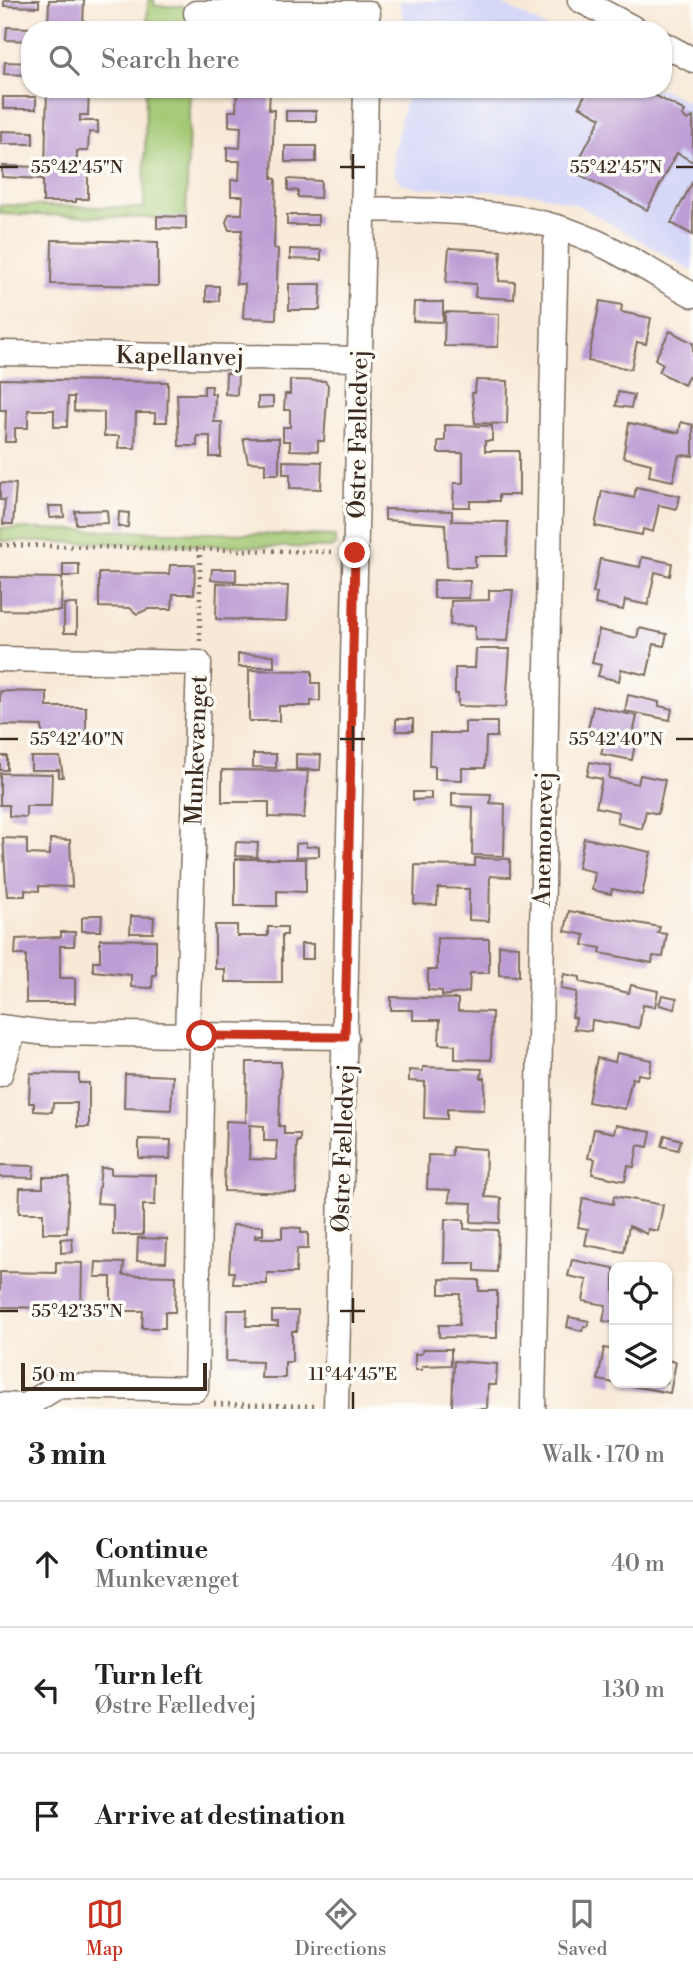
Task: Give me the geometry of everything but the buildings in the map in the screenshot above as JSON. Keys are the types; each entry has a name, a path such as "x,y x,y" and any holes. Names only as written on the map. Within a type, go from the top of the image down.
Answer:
{"street":[{"path":"580,0 619,21"},
{"path":"197,13 368,14"},
{"path":"672,49 693,60"},
{"name":"Østre Fælledvej","path":"336,1407 366,98"},
{"path":"364,209 494,214 560,228 601,245 692,293"},
{"name":"Anemonevej","path":"533,1409 552,403 556,242 560,228"},
{"name":"Kapellanvej","path":"0,353 360,359"},
{"name":"Munkevænget","path":"0,659 200,663 195,1036 197,1390"},
{"path":"0,1074 7,1029 195,1036 345,1037"},
{"path":"0,1405 26,1406 58,1386 197,1390"}],"path":[{"path":"0,545 355,553"},
{"path":"200,549 200,663"},
{"path":"197,1390 205,1404 336,1407"}],"shaded area":[{"path":"495,0 534,21 405,21 399,1"},
{"path":"672,94 693,105 693,271 578,205 538,194 414,187 401,183 394,174 393,153 406,98 672,98"}],"green space":[{"path":"148,0 154,0 155,6 193,6 192,21 147,21"},
{"path":"146,98 190,98 186,219 0,214 0,205 144,208"},
{"path":"0,528 335,536 335,545 331,548 0,541"}],"route":[{"path":"202,1036 345,1037 355,553"}]}
